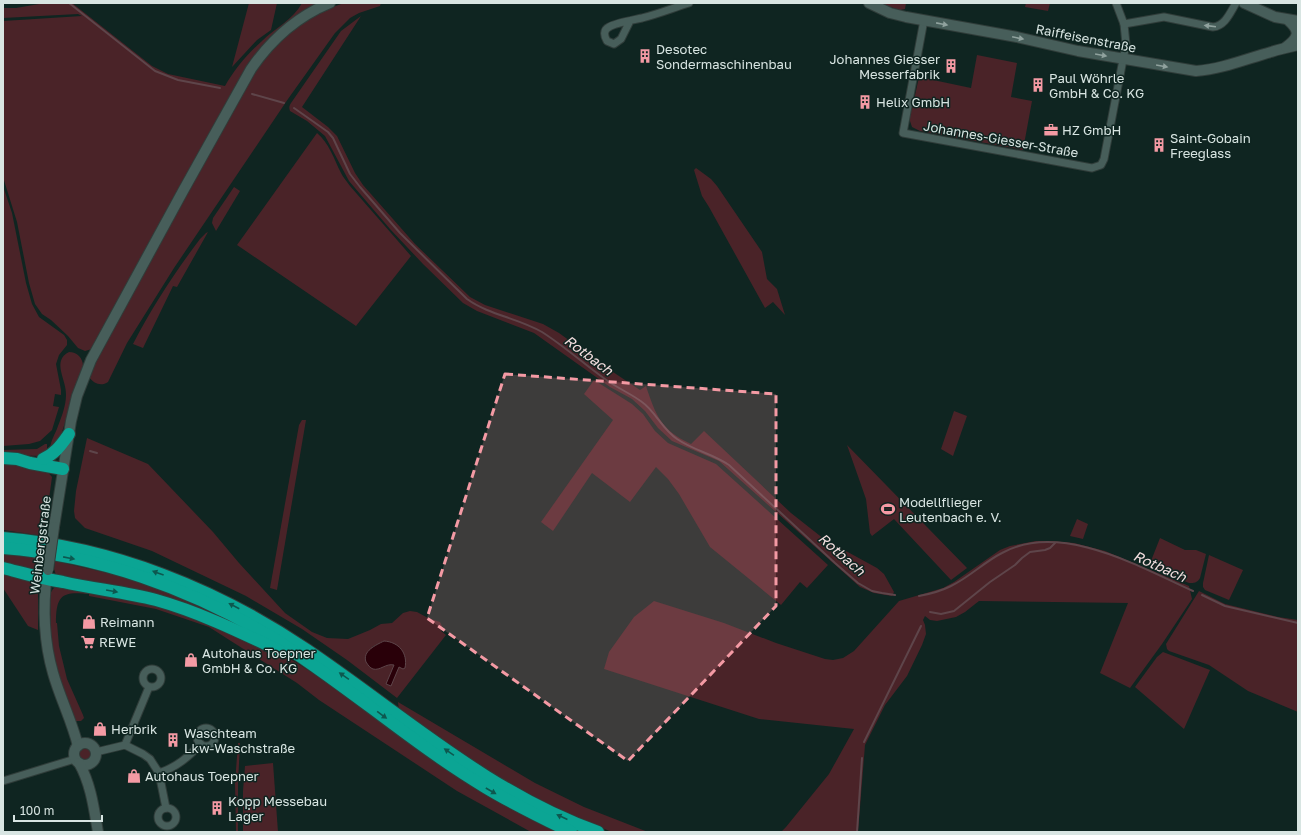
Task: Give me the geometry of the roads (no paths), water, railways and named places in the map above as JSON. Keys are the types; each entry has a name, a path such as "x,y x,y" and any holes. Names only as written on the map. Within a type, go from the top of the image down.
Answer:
{"highway":[{"path":"43,459 56,452 68,434"},
{"path":"3,458 43,459 64,465"},
{"path":"17,459 30,463 64,465"},
{"path":"3,533 22,540"},
{"path":"3,538 71,548 127,562 188,584 233,605 307,650 417,730 483,774 509,790 546,809 598,832"},
{"path":"3,548 69,558 110,567 160,583 224,611 301,656 478,783 526,810 571,832"},
{"path":"3,568 47,575 169,604 254,638 287,655 301,656"}],"main road":[{"name":"Weinbergstraße","path":"77,761 74,752 78,746 70,718 59,691 49,656 46,634 47,575 68,434 77,396 91,360 251,70 262,53 291,25 304,16 330,3"},
{"name":"Raiffeisenstraße","path":"869,3 890,13 1017,37 1078,51 1196,71 1219,68 1298,45"},
{"path":"1244,3 1275,17 1293,21 1297,34 1295,40 1285,48"},
{"name":"Weinbergstraße","path":"70,718 93,748"},
{"path":"77,761 86,765 96,758 93,748 83,743 78,746"},
{"path":"77,761 84,773 90,793 98,832"},
{"path":"90,793 92,762"}],"street":[{"path":"630,21 689,3"},
{"path":"1116,3 1124,24 1126,44 1124,59"},
{"path":"1124,24 1164,17 1213,28 1218,27 1227,19 1236,3"},
{"name":"Johannes-Giesser-Straße","path":"924,20 906,109 903,133 905,134 1087,167 1097,167 1104,159 1124,59"},
{"path":"125,745 149,687"},
{"path":"159,773 170,769 185,760 201,744"},
{"path":"93,748 125,745 150,759 159,773 166,808"},
{"path":"4,779 77,761"}],"waterway":[{"path":"69,3 155,71 178,80 220,88"},
{"path":"252,94 284,103"},
{"name":"Rotbach","path":"294,108 328,132 333,138 350,174 360,187 400,233 467,299 494,313 533,327 550,337 597,373 647,406 667,430 677,439 729,465 858,583 872,591 895,595"},
{"path":"90,451 97,453"},
{"name":"Rotbach","path":"919,596 951,586 1002,553 1025,544 1049,542 1074,545 1099,551 1149,570 1193,591"},
{"path":"930,612 941,614 954,611 1030,552 1045,550 1050,548 1055,543"},
{"name":"Rotbach","path":"1202,595 1225,606 1298,623"},
{"path":"864,742 921,626"},
{"path":"857,832 862,758"}],"place":[{"name":"Desotec Sondermaschinenbau","path":"645,56"},
{"name":"Johannes Giesser Messerfabrik","path":"951,66"},
{"name":"Paul Wöhrle GmbH & Co. KG","path":"1038,85"},
{"name":"Helix GmbH","path":"865,102"},
{"name":"HZ GmbH","path":"1051,130"},
{"name":"Saint-Gobain Freeglass","path":"1159,145"},
{"name":"Modellflieger Leutenbach e. V.","path":"888,509"},
{"name":"Reimann","path":"89,622"},
{"name":"REWE","path":"88,642"},
{"name":"Autohaus Toepner GmbH & Co. KG","path":"191,660"},
{"name":"Herbrik","path":"100,729"},
{"name":"Waschteam Lkw-Waschstraße","path":"173,740"},
{"name":"Autohaus Toepner","path":"134,776"},
{"name":"Kopp Messebau Lager","path":"217,808"}]}
